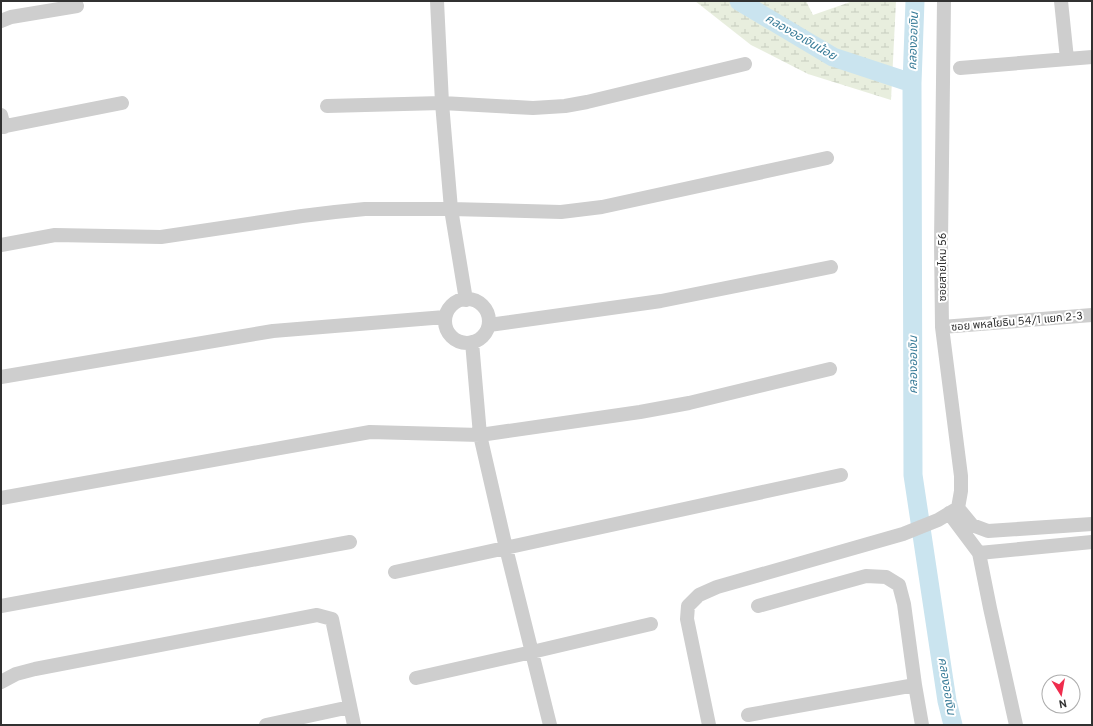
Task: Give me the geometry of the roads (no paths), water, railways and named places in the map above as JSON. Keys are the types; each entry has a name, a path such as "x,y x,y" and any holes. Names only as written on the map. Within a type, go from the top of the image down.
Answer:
{"street":[{"path":"437,1 442,103 451,209 466,300"},
{"name":"ซอยสายไหม 56","path":"944,1 941,234 942,327 961,476 961,491 948,514"},
{"path":"1061,1 1066,59"},
{"path":"1,21 11,17 76,6"},
{"path":"960,68 1092,57"},
{"path":"327,106 442,103 533,108 565,106 745,64"},
{"path":"2,123 122,103"},
{"path":"1,245 55,235 161,237 302,216 365,209 451,209 561,212 602,207 827,158"},
{"path":"489,325 661,301 831,267"},
{"path":"462,300 471,300 479,303 485,308 489,325 486,333 480,339 472,342 463,342 455,340 449,334 445,317 448,309 454,303 462,300"},
{"name":"ซอย พหลโยธิน 54/1 แยก 2-3","path":"942,327 1092,315"},
{"path":"1,377 273,331 445,317"},
{"path":"472,342 480,435 506,548 550,725"},
{"path":"1,498 370,432 480,435 668,408 830,369"},
{"path":"395,572 841,475"},
{"path":"709,725 687,619 688,606 699,595 717,587 903,534 948,514 988,531 1092,524"},
{"path":"948,514 979,553 1016,725"},
{"path":"1,606 350,542"},
{"path":"979,553 1092,542"},
{"path":"758,606 866,576 886,577 899,585 904,604 922,725"},
{"path":"1,682 16,674 35,669 317,615 332,619 354,725"},
{"path":"416,678 650,624"},
{"path":"748,715 915,685"},
{"path":"266,725 350,707"}],"waterway":[{"name":"คลองออเงินน้อย","path":"739,1 833,57 912,83"},
{"name":"คลองออเงิน","path":"915,1 912,83 913,475 947,701 953,725"}]}
